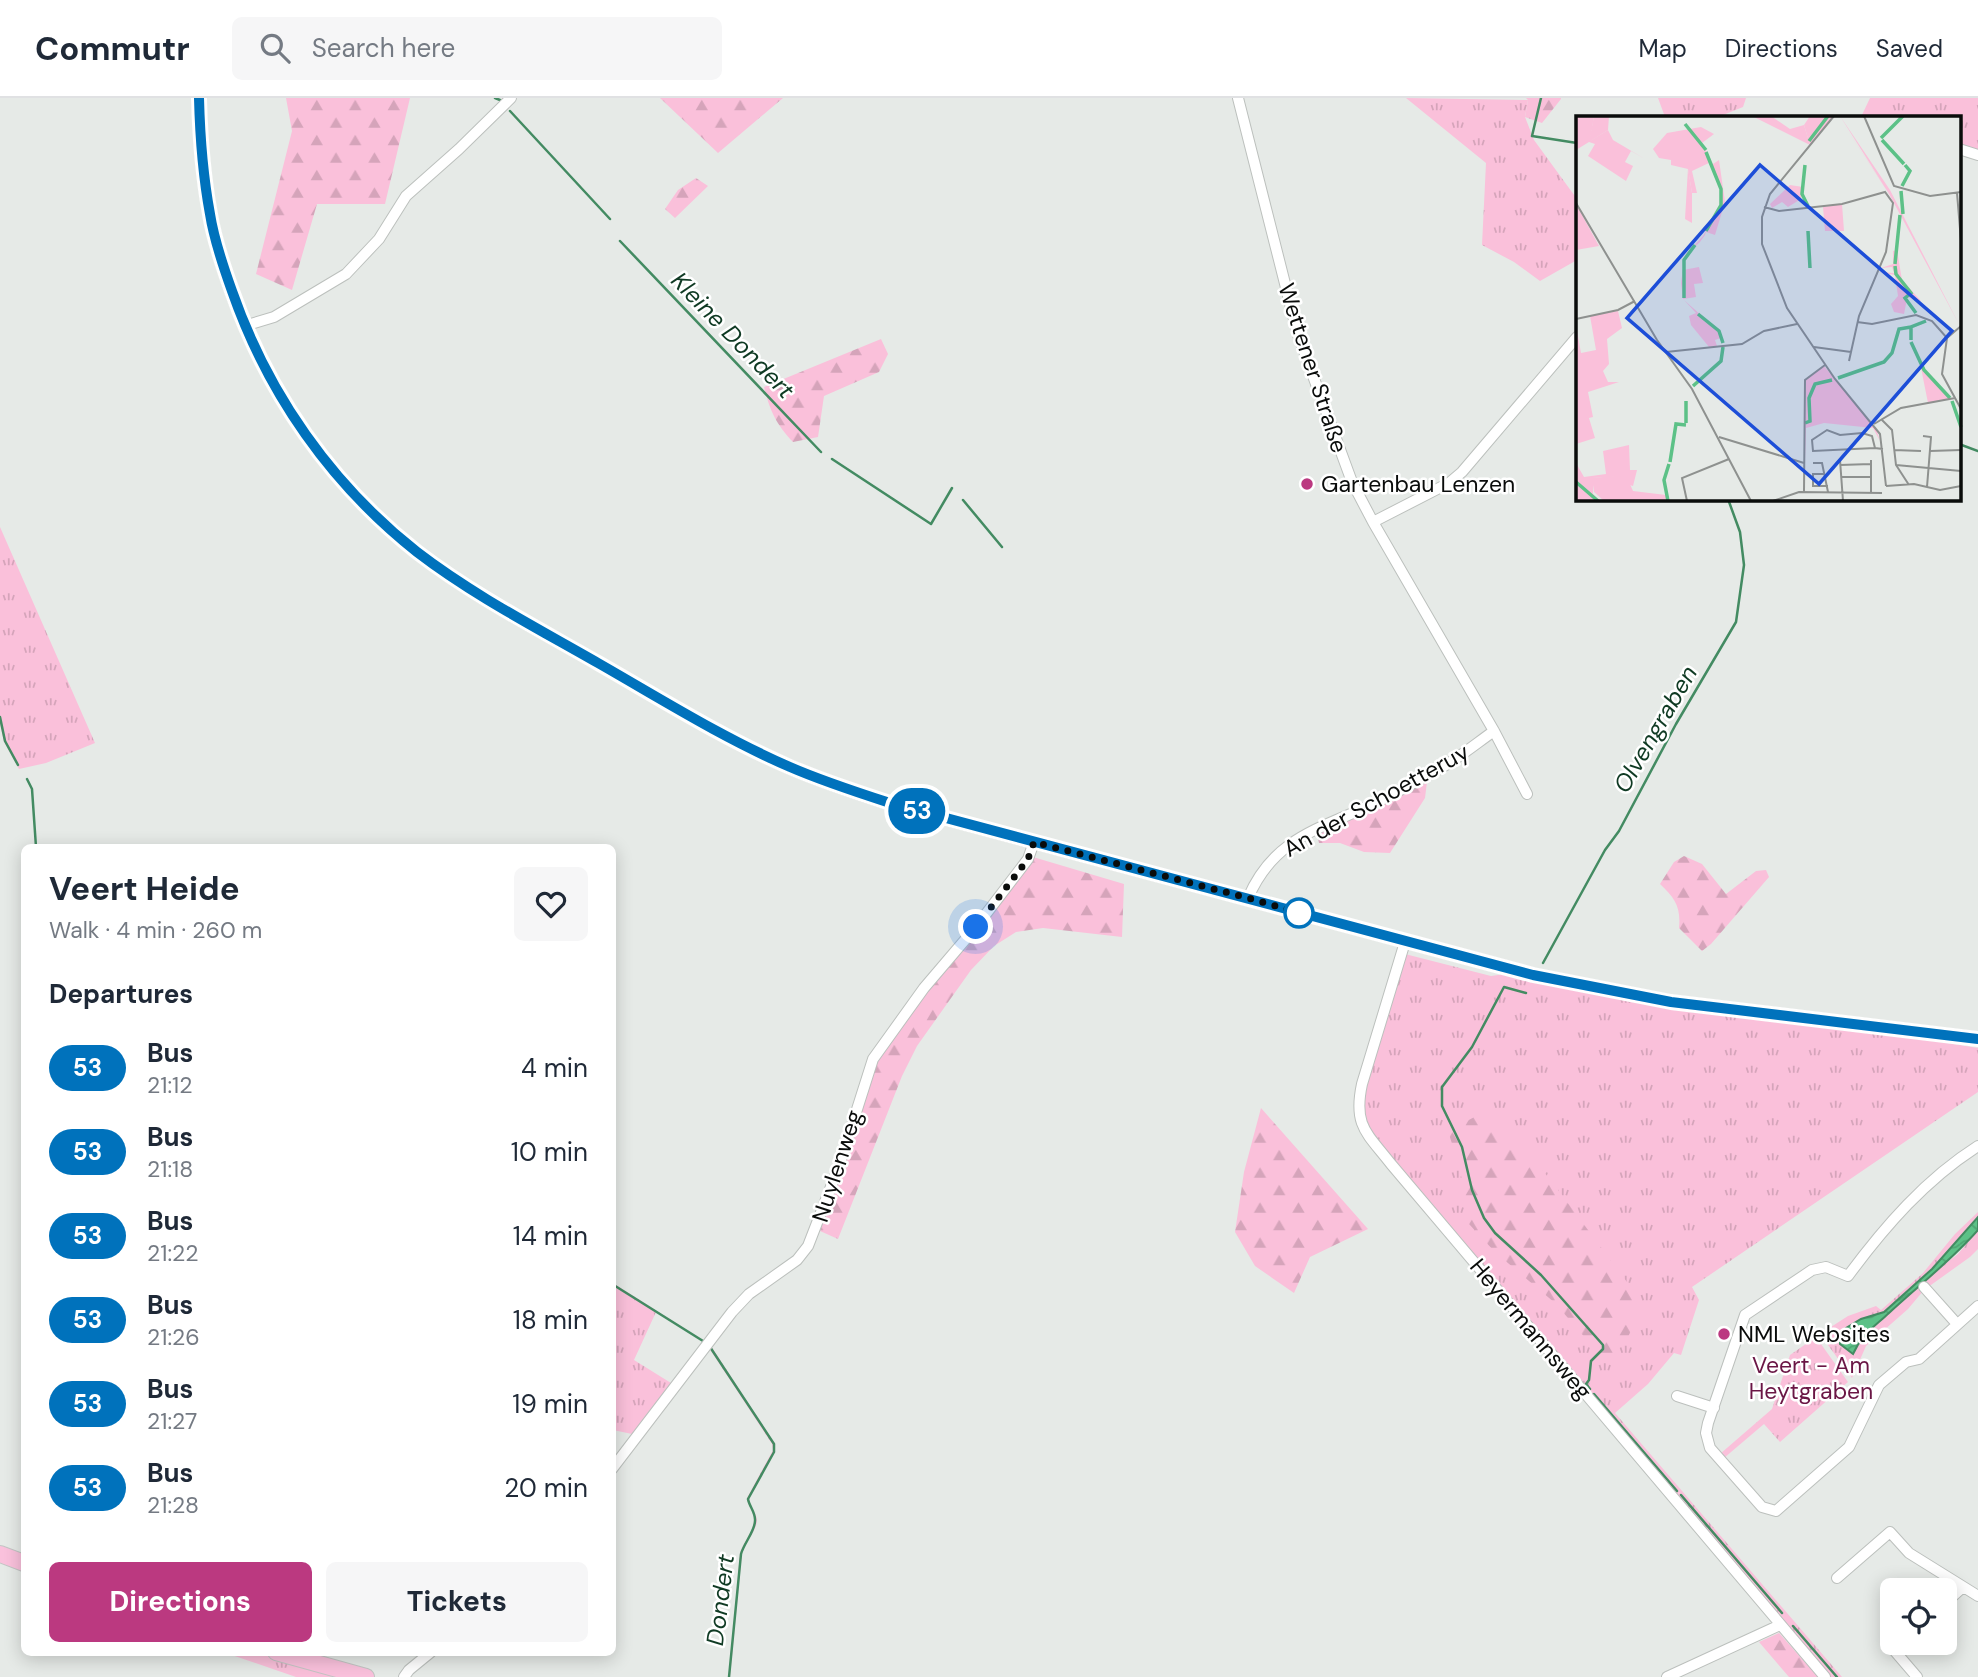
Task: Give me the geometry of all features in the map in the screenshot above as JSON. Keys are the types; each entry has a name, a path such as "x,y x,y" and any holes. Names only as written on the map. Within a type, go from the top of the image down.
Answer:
{"main road":[{"path":"0,1554 21,1562"},
{"path":"290,1656 366,1677"}],"street":[{"path":"199,98 200,133 210,216 244,326 280,397 316,450 340,479 406,542 436,566 486,598 738,742 789,767 890,803 1533,975 1671,1002 1978,1039"},
{"path":"244,326 274,317 346,275 379,239 406,196 511,98"},
{"name":"Wettener Straße","path":"1238,98 1298,335 1335,440 1352,482 1373,522 1494,731"},
{"path":"1960,149 1978,155"},
{"path":"1373,522 1449,484 1576,338"},
{"name":"An der Schoetteruy","path":"1248,898 1257,877 1269,861 1294,841 1443,767 1494,731 1527,793"},
{"name":"Nuylenweg","path":"616,1464 732,1312 749,1294 790,1266 808,1246 839,1166 873,1059 924,988 976,927 1028,859 1034,842"},
{"name":"Heyermannsweg","path":"1405,942 1362,1084 1357,1105 1359,1119 1391,1164 1825,1677"},
{"path":"1978,1146 1937,1176 1898,1214 1881,1231 1848,1276 1826,1267 1812,1270 1745,1315 1706,1433 1710,1448 1762,1507 1776,1510 1849,1447 1879,1385 1906,1362 1919,1359 1978,1306"},
{"path":"1924,1287 1957,1324"},
{"path":"1677,1396 1714,1408"},
{"path":"1837,1578 1890,1532 1909,1553 1978,1596"},
{"path":"1957,1592 1963,1587"},
{"path":"1667,1677 1780,1625"},
{"path":"1899,1655 1917,1677"},
{"path":"404,1677 426,1656"}],"green space":[{"path":"286,98 410,98 385,204 317,204 292,290 256,274 292,131"},
{"path":"660,98 783,98 718,153"},
{"path":"1406,98 1528,100 1525,117 1534,140 1576,198 1576,261 1540,281 1514,262 1482,245 1486,163"},
{"path":"1526,98 1561,99 1542,123 1525,117 1528,100"},
{"path":"1658,98 1746,98 1743,107 1720,116 1665,116"},
{"path":"1870,98 1978,98 1978,150 1960,146 1960,116 1861,116"},
{"path":"696,178 708,186 675,218 665,209 678,190"},
{"path":"881,339 888,354 879,372 824,396 818,437 793,442 774,417 764,387"},
{"path":"0,527 95,743 46,763 19,769 4,742 0,724"},
{"path":"1427,782 1425,798 1390,853 1364,852 1340,843 1319,843 1317,834"},
{"path":"1684,856 1702,864 1726,894 1756,871 1766,870 1769,877 1702,951 1679,928 1676,903 1660,884 1674,862"},
{"path":"1033,857 1124,884 1122,937 1043,928 1016,932 994,946 971,970 917,1046 902,1076 838,1239 820,1231 876,1061 887,1042"},
{"path":"1405,954 1491,976 1534,970 1655,995 1978,1048 1978,1092 1692,1287 1699,1300 1681,1355 1674,1353 1648,1384 1615,1413 1842,1677 1830,1677 1785,1626 1368,1128 1363,1117 1364,1086"},
{"path":"1261,1108 1368,1229 1310,1257 1294,1293 1255,1266 1235,1232 1244,1172"},
{"path":"1482,1113 1511,1131 1627,1282 1641,1310 1626,1341 1606,1362 1555,1303 1495,1252 1469,1224 1460,1169 1448,1131"},
{"path":"1978,1212 1978,1217 1932,1269 1884,1312 1861,1319 1853,1354 1860,1339 1925,1279 1958,1254 1978,1230 1978,1249 1924,1290 1908,1309 1866,1346 1852,1378 1820,1334 1848,1316 1876,1306 1881,1310 1923,1273 1955,1234"},
{"path":"616,1285 704,1341 656,1312 634,1360 671,1383 632,1434 616,1431"},
{"name":"Veert - Am Heytgraben","path":"1816,1337 1848,1382 1780,1442 1764,1424 1724,1458 1720,1454 1772,1409 1790,1355"},
{"path":"711,1346 775,1444 775,1451 749,1499 757,1521 742,1553 730,1677 740,1553 754,1520 747,1498 773,1450 772,1444 709,1348"},
{"path":"1779,1633 1818,1677 1789,1677 1759,1642"},
{"path":"235,1656 270,1656 339,1677 296,1677"}],"water":[{"path":"1978,1217 1978,1230 1968,1241 1868,1332 1853,1354 1840,1344 1840,1334 1846,1328 1861,1319 1884,1312 1932,1269"}],"waterway":[{"name":"Kleine Dondert","path":"495,98 500,100"},
{"path":"1541,98 1532,136 1576,143"},
{"name":"Kleine Dondert","path":"510,111 610,219"},
{"name":"Kleine Dondert","path":"620,241 821,452"},
{"path":"1960,444 1978,451"},
{"name":"Kleine Dondert","path":"832,459 931,524 952,488"},
{"name":"Kleine Dondert","path":"963,500 1002,547"},
{"name":"Olvengraben","path":"1543,963 1736,622 1744,565 1740,532 1728,500"},
{"name":"Dondert","path":"0,717 5,741 18,765"},
{"name":"Dondert","path":"27,779 32,789 36,844"},
{"name":"Olvengraben","path":"1526,993 1504,987 1472,1047 1442,1087 1442,1106 1462,1147 1472,1190 1484,1218 1495,1233 1541,1275 1603,1345 1603,1349 1591,1361 1586,1384 1590,1389"},
{"name":"Dondert","path":"616,1287 703,1341"},
{"name":"Dondert","path":"710,1347 774,1444 774,1452 748,1499 755,1521 741,1554 729,1677"},
{"name":"Olvengraben","path":"1594,1394 1677,1491"},
{"name":"Olvengraben","path":"1681,1495 1782,1613"},
{"name":"Olvengraben","path":"1793,1626 1837,1677"}],"bus line":[{"name":"53","path":"199,98 200,133 210,216 244,326 280,397 316,450 340,479 397,534 436,566 486,598 738,742 789,767 890,803 1533,975 1671,1002 1978,1039"}],"place":[{"name":"Gartenbau Lenzen","path":"1307,484"},
{"name":"NML Websites","path":"1724,1334"}],"route":[{"path":"976,927 1028,859 1034,842 1303,914 1299,913"}]}
